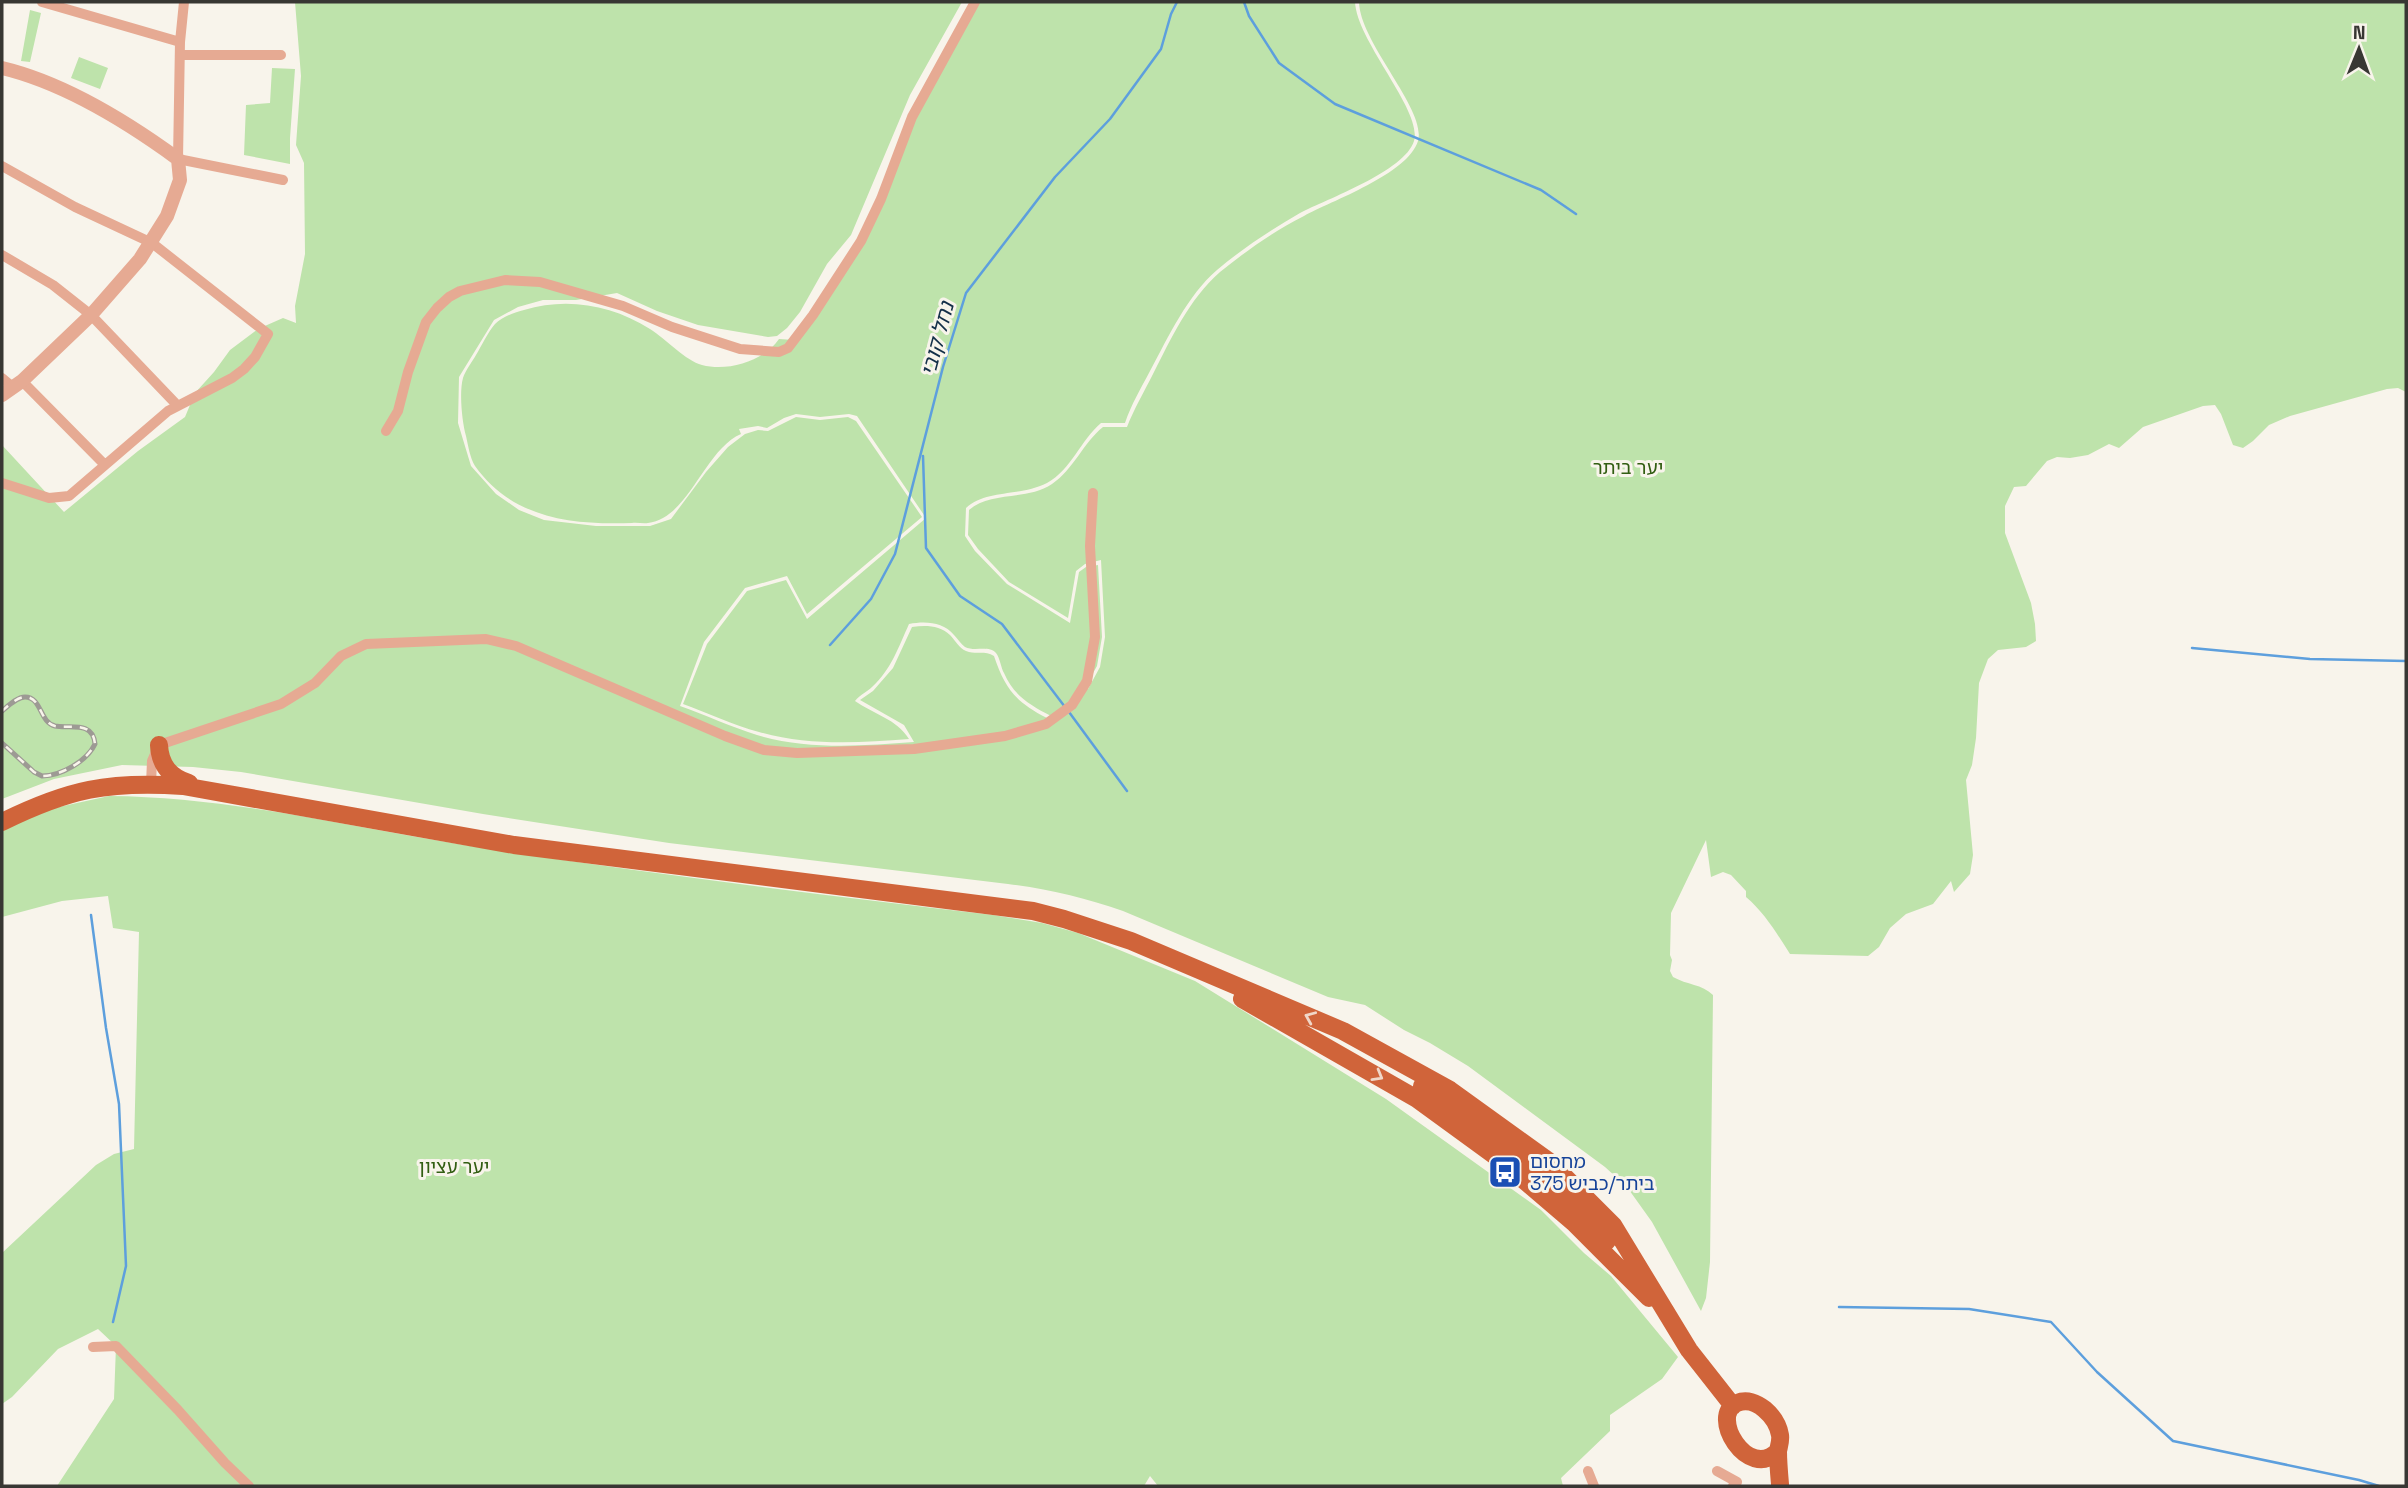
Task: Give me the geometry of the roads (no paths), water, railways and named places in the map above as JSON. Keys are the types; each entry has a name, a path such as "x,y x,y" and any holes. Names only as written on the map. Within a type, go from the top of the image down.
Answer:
{"main road":[{"path":"159,745 160,758 172,775 216,791"},
{"path":"2,822 72,793 114,785 151,784 216,791 514,845 1033,911 1109,933 1343,1031 1503,1143 1585,1216 1656,1295 1689,1350 1733,1406"},
{"path":"1169,958 1405,1092 1437,1113 1498,1158 1574,1223 1673,1323"},
{"path":"1748,1401 1762,1406 1773,1420 1780,1434 1781,1485 1756,1459 1743,1452 1730,1434 1726,1422 1729,1410 1735,1403 1748,1401"},
{"path":"1756,1459 1766,1459 1779,1451"}],"street":[{"path":"42,2 180,42"},
{"path":"12,388 91,316 140,259 167,216 180,180 180,42 184,2"},
{"path":"386,431 398,411 408,372 426,322 437,308 460,291 505,280 540,282 599,299 672,327 740,348 779,352 788,348 861,241 881,199 912,117 975,2"},
{"path":"181,55 281,55"},
{"path":"2,68 61,88 149,138 178,159 283,180"},
{"path":"2,166 75,207 152,243 268,334 255,357 244,369 221,384 177,405 69,496 49,498 2,483"},
{"path":"2,255 52,285 91,316 177,405"},
{"path":"2,378 104,464"},
{"path":"151,784 152,761 159,745 281,704 315,683 341,656 366,644 486,639 516,646 725,736 764,750 797,753 914,749 1005,736 1046,724 1072,705 1087,681 1095,637 1090,546 1093,493"},
{"path":"93,1347 116,1346 249,1486"},
{"path":"1588,1471 1594,1486"},
{"path":"1717,1471 1737,1482 1733,1486"}],"waterway":[{"name":"נחל קובי","path":"830,645 871,599 895,554 943,367 966,293 1055,177 1110,119 1161,49 1177,2"},
{"path":"1244,2 1249,16 1279,63 1335,104 1541,190 1576,214"},
{"path":"923,456 926,548 960,596 1002,624 1065,707"},
{"path":"2192,648 2310,659 2406,661"},
{"path":"1069,712 1127,791"},
{"path":"91,915 119,1104 126,1266 113,1322"},
{"path":"1839,1307 1969,1309 2051,1322 2097,1372 2173,1441 2379,1486"}],"railway":[{"path":"2,711 19,698 31,698 50,724 80,727 90,731 95,744 86,756 73,766 42,776 2,743"}],"place":[{"name":"מחסום ביתר/כביש 375","path":"1505,1172"}],"park label":[{"name":"יער ביתר","path":"1628,467"},
{"name":"יער עציון","path":"454,1166"}]}
